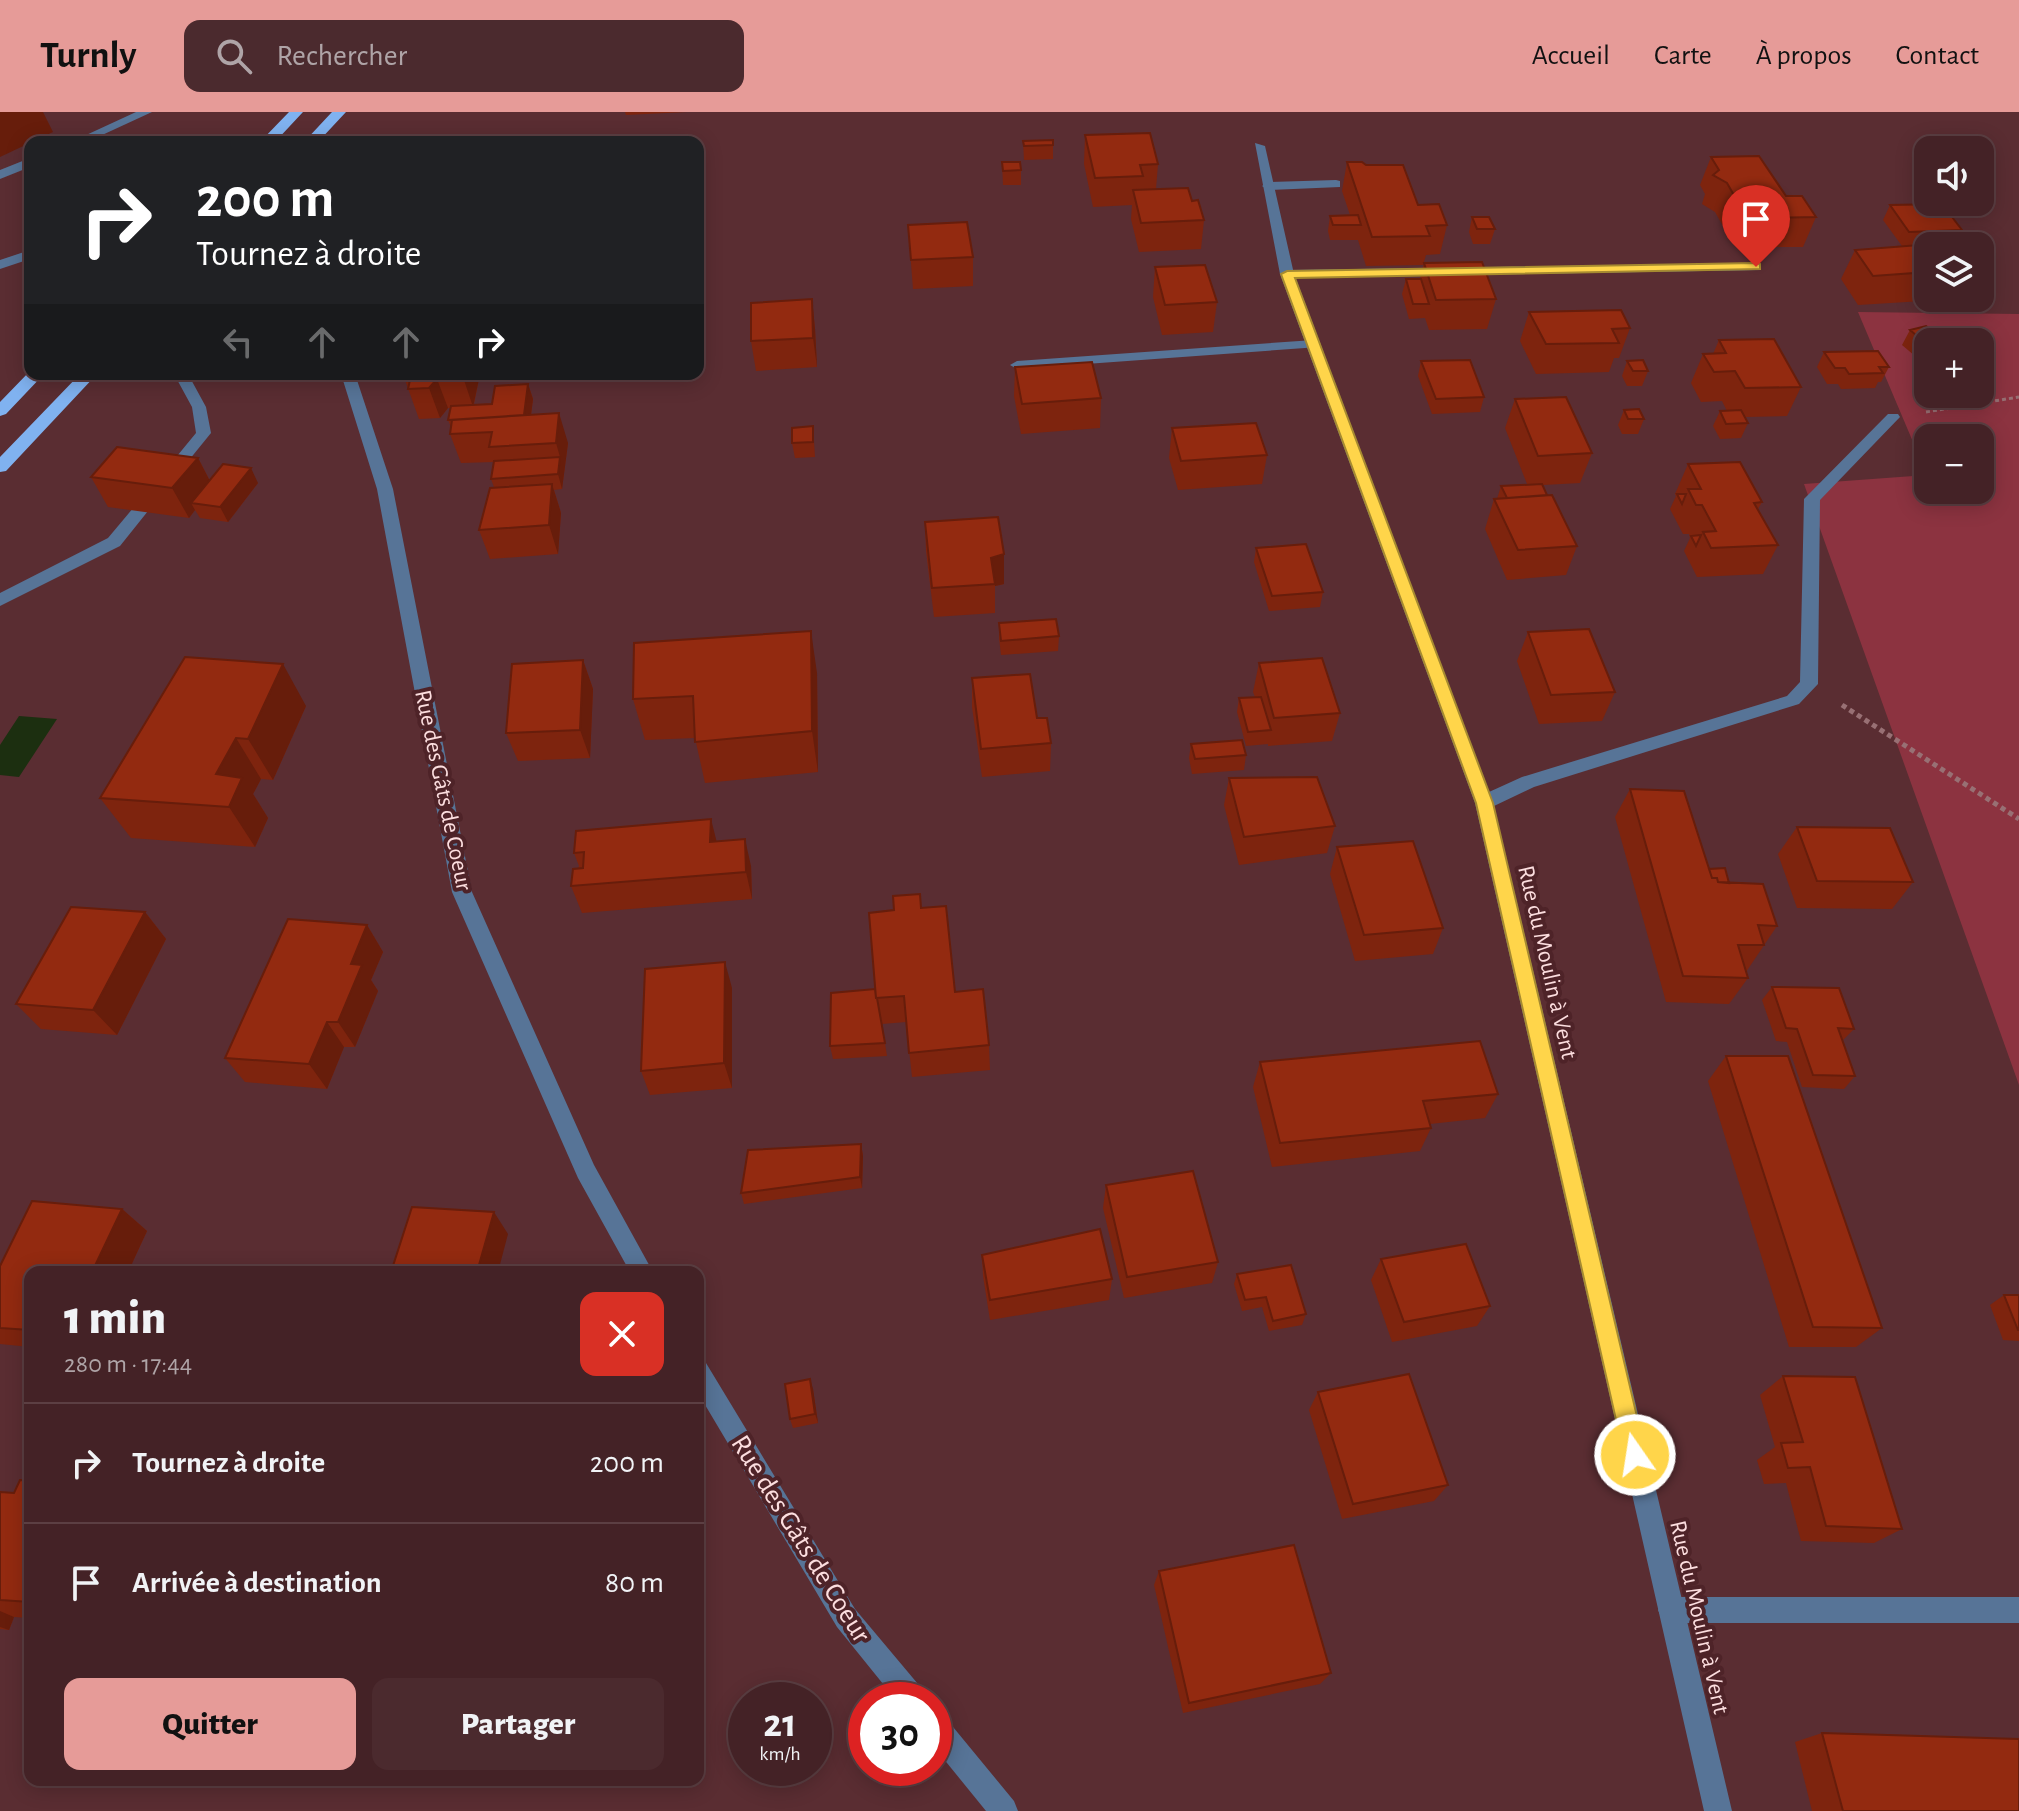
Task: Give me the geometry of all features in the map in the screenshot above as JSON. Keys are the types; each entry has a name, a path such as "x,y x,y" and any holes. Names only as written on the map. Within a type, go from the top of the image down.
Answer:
{"highway":[{"path":"273,136 296,112"},
{"path":"317,136 339,112"},
{"path":"0,411 30,380"},
{"path":"0,467 83,380"}],"street":[{"path":"91,136 146,112"},
{"name":"Rue du Moulin à Vent","path":"1259,146 1287,274 1484,803 1718,1811"},
{"path":"0,175 24,165"},
{"path":"1268,186 1336,184"},
{"path":"0,265 24,256"},
{"path":"1287,274 1756,267"},
{"path":"1017,365 1314,344"},
{"path":"165,481 204,433 199,407 184,380"},
{"name":"Rue des Gâts de Coeur","path":"350,380 385,489 462,892 586,1171 639,1266"},
{"path":"1484,803 1528,782 1793,700 1809,684 1812,499 1893,417"},
{"path":"0,600 114,542 140,511"},
{"name":"Rue des Gâts de Coeur","path":"704,1381 846,1618 898,1682"},
{"path":"1671,1610 2019,1610"},
{"path":"952,1748 1004,1811"}],"path":[{"path":"1893,417 2019,397"},
{"path":"1809,684 2019,819"}],"shaded area":[{"path":"1858,312 2019,314 2019,1085 1804,484 1914,476 1914,504 1994,504 1994,424 1914,424 1914,444"},
{"path":"19,716 57,719 19,777 0,775 0,745"}],"building":[{"path":"1150,133 1158,164 1140,165 1143,176 1095,178 1085,135"},
{"path":"1053,140 1053,145 1024,146 1023,141"},
{"path":"1759,156 1786,196 1802,196 1816,217 1772,218 1759,196 1735,197 1727,183 1713,175 1719,170 1711,157"},
{"path":"1002,162 1020,162 1021,170 1003,171"},
{"path":"1347,162 1403,165 1418,205 1439,204 1447,225 1426,226 1430,236 1372,237"},
{"path":"1188,188 1192,201 1198,200 1204,220 1141,223 1133,190"},
{"path":"1890,205 1914,205 1914,216 1951,216 1962,230 1909,232"},
{"path":"1358,215 1361,225 1333,225 1330,216"},
{"path":"1472,217 1489,217 1495,229 1477,229"},
{"path":"967,222 973,257 911,260 908,225"},
{"path":"1914,245 1914,273 1873,276 1855,250"},
{"path":"1482,262 1496,299 1436,300 1424,263"},
{"path":"1205,265 1217,302 1165,305 1155,267"},
{"path":"1406,279 1421,279 1429,304 1413,304"},
{"path":"812,299 813,338 751,341 751,303"},
{"path":"1621,310 1630,328 1612,329 1619,343 1546,344 1529,312"},
{"path":"1774,339 1801,387 1745,388 1735,371 1714,372 1703,354 1726,353 1719,340"},
{"path":"1878,351 1889,367 1879,367 1883,373 1849,374 1845,368 1835,368 1824,352"},
{"path":"1470,360 1484,397 1436,399 1421,361"},
{"path":"1643,360 1648,371 1633,371 1627,361"},
{"path":"1092,362 1101,398 1022,404 1015,367"},
{"path":"410,380 436,380 429,388 408,389"},
{"path":"528,384 524,415 448,420 451,406 492,404 495,386"},
{"path":"1566,397 1592,453 1538,456 1515,399"},
{"path":"1639,409 1644,419 1628,419 1624,410"},
{"path":"1741,410 1748,423 1726,424 1720,411"},
{"path":"559,413 556,443 489,447 492,432 450,434 452,420"},
{"path":"1256,423 1267,455 1181,461 1172,428"},
{"path":"813,426 813,442 792,443 792,428"},
{"path":"117,447 198,458 172,488 91,477"},
{"path":"560,457 558,474 491,479 494,461"},
{"path":"1740,462 1762,502 1754,503 1778,545 1711,548 1703,532 1716,531 1702,505 1696,505 1688,489 1701,489 1688,464"},
{"path":"223,464 251,468 220,507 191,503"},
{"path":"552,484 549,525 479,530 490,488"},
{"path":"1542,484 1547,495 1507,498 1501,486"},
{"path":"1677,494 1686,494 1682,504"},
{"path":"1552,495 1577,546 1518,550 1494,499"},
{"path":"998,517 1004,554 991,558 995,584 932,588 925,522"},
{"path":"1701,535 1696,546 1691,536"},
{"path":"1306,544 1323,592 1272,596 1256,548"},
{"path":"1056,619 1059,636 1001,641 999,623"},
{"path":"1589,629 1615,692 1551,695 1528,632"},
{"path":"811,631 812,731 695,742 693,696 633,699 634,643"},
{"path":"185,657 283,664 248,739 236,738 216,774 242,778 229,807 100,798"},
{"path":"1322,658 1340,713 1274,718 1259,663"},
{"path":"583,660 580,730 506,733 512,664"},
{"path":"1030,674 1037,718 1047,718 1051,743 981,749 972,678"},
{"path":"1261,697 1271,730 1248,732 1239,698"},
{"path":"1242,740 1246,755 1195,759 1191,744"},
{"path":"1317,777 1335,826 1244,837 1229,778"},
{"path":"1630,789 1684,791 1712,878 1717,878 1718,882 1763,884 1777,926 1758,925 1764,945 1738,945 1748,978 1683,976"},
{"path":"711,819 710,842 745,839 746,872 571,886 573,869 583,868 584,852 574,853 576,831"},
{"path":"1797,827 1890,828 1913,882 1817,881"},
{"path":"1413,841 1443,928 1364,935 1337,847"},
{"path":"1725,868 1729,883 1712,878 1709,869"},
{"path":"920,894 921,908 946,906 955,992 983,989 989,1045 909,1053 904,996 876,998 869,913 894,910 893,896"},
{"path":"71,907 145,912 93,1010 16,1004"},
{"path":"288,919 367,925 351,964 362,965 338,1022 327,1022 309,1064 225,1058"},
{"path":"725,962 724,1063 641,1071 645,969"},
{"path":"1772,987 1839,988 1854,1029 1838,1028 1855,1076 1813,1075 1797,1029 1786,1028"},
{"path":"875,989 885,1043 830,1046 831,993"},
{"path":"1480,1041 1498,1094 1423,1101 1431,1128 1280,1143 1260,1062"},
{"path":"1726,1056 1788,1056 1882,1328 1813,1327"},
{"path":"861,1144 860,1177 741,1193 748,1150"},
{"path":"1193,1171 1218,1262 1127,1277 1106,1185"},
{"path":"32,1201 122,1209 95,1266 24,1266 24,1330 0,1328 0,1266"},
{"path":"412,1207 494,1212 479,1266 393,1266"},
{"path":"1100,1229 1112,1279 990,1300 982,1255"},
{"path":"1466,1244 1490,1306 1404,1322 1381,1259"},
{"path":"1291,1265 1306,1314 1273,1321 1266,1297 1245,1300 1237,1274"},
{"path":"2004,1295 2019,1295 2019,1330 2018,1330"},
{"path":"1409,1374 1448,1485 1353,1504 1318,1392"},
{"path":"1783,1376 1855,1377 1902,1529 1826,1526 1810,1467 1788,1468 1781,1443 1803,1442"},
{"path":"810,1379 815,1414 790,1419 785,1384"},
{"path":"20,1480 24,1480 24,1602 0,1600 0,1492 14,1493"},
{"path":"1294,1545 1331,1673 1189,1703 1159,1571"},
{"path":"1822,1733 2019,1739 2019,1811 1843,1811"}],"route":[{"path":"1635,1455 1484,803 1287,274 1756,267"}]}
